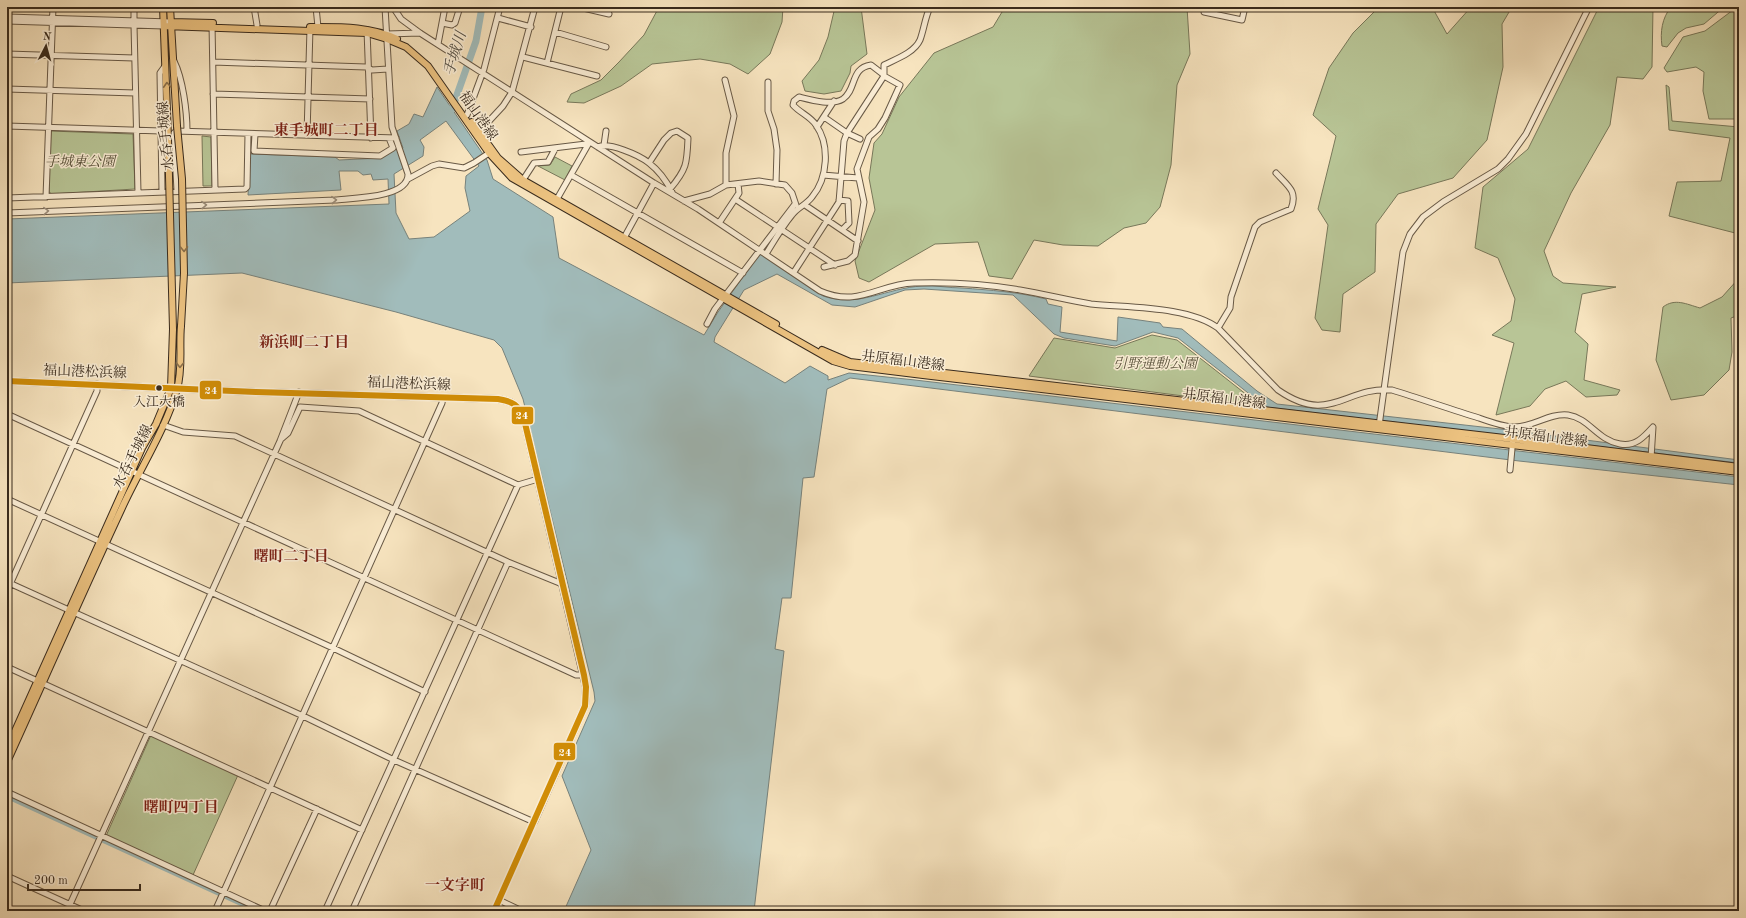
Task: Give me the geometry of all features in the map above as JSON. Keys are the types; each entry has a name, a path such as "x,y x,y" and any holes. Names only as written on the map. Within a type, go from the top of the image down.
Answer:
{"main road":[{"path":"163,7 164,24"},
{"path":"170,7 171,24"},
{"name":"福山港線","path":"164,24 367,31"},
{"name":"水呑手城線","path":"7,762 40,682 174,388 164,24"},
{"name":"水呑手城線","path":"136,472 163,425 180,370 184,265 182,179 172,56 171,24"},
{"name":"福山港線","path":"212,25 257,25 310,29 318,27 367,31 387,36 418,51 498,158 523,180 725,298"},
{"name":"福山港線","path":"478,133 487,154 521,184 725,298"},
{"name":"井原福山港線","path":"725,298 833,361 850,366 1302,416 1379,427 1513,442 1651,455 1739,467"},
{"name":"福山港松浜線","path":"7,380 174,388 498,399 516,404 524,419 586,687 585,706 534,822"},
{"name":"井原福山港線","path":"1651,455 1739,472"},
{"name":"水呑手城線","path":"7,749 40,682"}],"street":[{"path":"46,197 53,7"},
{"path":"134,7 138,192"},
{"path":"254,7 257,25"},
{"path":"316,7 318,27"},
{"path":"385,7 391,113 396,138 408,179"},
{"path":"393,7 401,19 420,33 589,142 671,192 794,272 820,291 840,297 859,296 912,283 1009,288 1091,304 1190,315 1207,321 1218,328 1278,390 1303,404 1329,405 1384,389 1396,391 1479,418 1514,427 1559,415 1567,415 1582,421 1603,438 1611,442 1627,445 1632,444 1644,437 1653,427 1651,455"},
{"path":"438,44 445,7"},
{"path":"442,23 452,25 455,23 460,7"},
{"path":"466,115 498,18 500,7"},
{"path":"478,133 503,106 512,92 536,7"},
{"path":"547,63 561,7"},
{"path":"579,7 609,14"},
{"path":"794,272 839,200 844,141 848,133 884,76 884,65 906,55 919,41 924,20 930,7"},
{"path":"1204,7 1204,12 1242,20 1244,9 1235,7"},
{"path":"1379,427 1403,252 1410,234 1428,213 1443,202 1498,169 1508,159 1526,134 1589,7"},
{"path":"7,17 164,24"},
{"path":"498,18 531,27"},
{"path":"7,21 52,20"},
{"path":"212,25 215,189"},
{"path":"307,135 310,29"},
{"path":"367,31 371,138"},
{"path":"555,32 606,47"},
{"path":"387,36 420,33"},
{"path":"7,54 134,58"},
{"path":"172,56 180,80 187,120 187,132"},
{"path":"523,57 597,76"},
{"path":"212,62 366,66 369,68 388,69"},
{"path":"707,324 760,250 797,206 805,205 815,194 823,175 826,162 824,137 809,117 800,113 793,105 794,101 799,97 816,101 834,101 843,98 855,81 857,72 863,66 871,65 884,76 900,84 885,118 878,129 869,138 857,169 864,202 855,256 848,261 824,267"},
{"path":"162,192 160,73 165,66"},
{"path":"725,80 734,116 726,153 726,185"},
{"path":"768,82 768,111 774,129 777,150 776,184"},
{"path":"7,89 135,93"},
{"path":"213,94 370,99"},
{"path":"817,127 834,101"},
{"path":"824,117 860,139"},
{"path":"7,126 161,131"},
{"path":"177,191 174,134 176,131 396,138"},
{"path":"604,145 606,131"},
{"path":"649,163 671,134 678,131 688,138 688,162 686,168 671,192"},
{"path":"7,198 245,189 247,187 248,134"},
{"path":"255,134 254,151 380,156 393,148 389,138"},
{"path":"521,152 555,149 586,144 589,142"},
{"path":"556,199 589,142"},
{"path":"598,147 604,145 621,148 649,163 661,176 671,192"},
{"path":"523,180 534,163 548,162 555,149"},
{"path":"7,213 353,198 389,193 404,186 408,179 439,164 464,168 487,154"},
{"path":"1218,328 1230,308 1231,297 1255,227 1260,222 1291,209 1295,200 1293,192 1276,173"},
{"path":"571,175 743,273"},
{"path":"823,175 858,178"},
{"path":"684,201 710,194 726,185 759,181 785,185 792,193 797,206"},
{"path":"624,238 654,183"},
{"path":"719,223 735,200 738,193 738,184"},
{"path":"735,200 835,265"},
{"path":"839,200 848,201 849,223 842,230"},
{"path":"805,205 858,241"},
{"path":"766,254 780,228"},
{"path":"7,591 9,582 42,516 97,391 97,384"},
{"path":"67,911 280,441 299,392"},
{"path":"214,911 271,789 396,510 426,442 443,397"},
{"path":"1302,416 1303,404"},
{"path":"280,441 288,433 298,409 302,406 359,411 518,485 538,479"},
{"path":"7,414 576,675 584,674"},
{"path":"163,425 183,432 230,434 487,553 562,584"},
{"path":"1510,470 1514,427"},
{"path":"325,911 518,485"},
{"path":"7,499 333,648 425,692"},
{"path":"352,911 508,562"},
{"path":"9,582 303,716 394,760 534,822 494,911"},
{"path":"7,666 362,830"},
{"path":"7,792 100,838 222,894 265,911"},
{"path":"270,911 317,809"},
{"path":"7,876 84,911"},
{"path":"499,900 522,911"}],"green space":[{"path":"659,7 783,7 782,22 770,54 748,74 730,64 700,59 652,64 621,86 584,103 567,102 571,94 601,80 619,62 644,35"},
{"path":"835,7 861,7 867,54 851,66 850,73 841,91 824,94 805,91 802,81 819,60 828,37"},
{"path":"1005,7 1187,7 1190,54 1177,85 1171,165 1160,207 1146,223 1124,228 1098,246 1063,245 1034,240 1012,279 989,276 978,242 935,244 869,282 859,278 855,261 875,210 869,178 874,143 882,134 899,97 934,53 993,27"},
{"path":"1379,7 1432,7 1447,34 1471,7 1512,7 1502,24 1503,67 1487,140 1453,178 1398,194 1376,224 1375,272 1343,294 1340,332 1322,330 1315,318 1328,225 1318,209 1336,136 1313,115 1329,68 1353,33"},
{"path":"1599,7 1653,7 1652,67 1643,79 1617,77 1610,125 1571,193 1544,251 1553,276 1563,283 1616,287 1582,294 1575,332 1588,344 1584,380 1620,390 1617,395 1586,397 1566,381 1545,389 1530,406 1496,415 1514,343 1492,335 1511,321 1515,299 1498,258 1475,248 1483,187 1528,149"},
{"path":"1671,7 1724,7 1704,24 1686,28 1678,33 1667,47 1662,46 1661,36 1664,20"},
{"path":"1739,7 1739,119 1709,119 1703,91 1704,72 1696,67 1667,72 1664,68 1683,37 1705,31"},
{"path":"1666,85 1669,87 1672,121 1739,127 1739,234 1669,216 1677,182 1721,181 1730,138 1669,130"},
{"name":"手城東公園","path":"50,131 133,134 135,189 52,194 49,192"},
{"path":"202,136 211,137 212,186 203,186"},
{"path":"555,157 572,166 565,180 538,166 550,165"},
{"path":"1739,278 1739,315 1731,318 1732,352 1729,370 1704,395 1671,400 1656,360 1663,307 1667,304 1676,302 1700,308 1722,297"},
{"name":"引野運動公園","path":"1152,335 1177,340 1261,406 1029,376 1054,338 1115,348"},
{"path":"151,735 238,775 193,875 106,836"}],"water":[{"path":"437,87 487,160 493,179 553,217 559,258 704,335 718,312 760,253 823,296 836,299 860,299 909,287 922,286 983,290 1014,293 1046,299 1048,304 1062,307 1060,332 1117,341 1118,317 1160,323 1163,327 1182,329 1257,391 1277,404 1509,430 1739,460 1739,463 1266,407 1178,338 1153,332 1115,346 1064,338 1054,334 1013,295 924,289 905,290 855,307 832,305 777,274 744,290 715,337 714,342 785,383 810,366 828,376 828,380 849,373 915,380 1739,477 1739,485 1519,461 850,378 827,389 814,477 803,478 791,598 782,598 775,649 784,651 754,911 564,911 591,850 562,776 595,701 523,399 502,348 494,340 396,312 242,273 7,283 7,219 389,204 388,179 373,180 371,174 363,175 358,171 339,171 341,190 248,195 250,154 335,157 339,160 382,158 395,149 403,148 397,131 409,124 414,114 423,117","holes":["446,121 479,166 466,176 465,188 470,211 434,237 409,239 396,213 394,174 423,156 424,147 420,140"]}],"waterway":[{"name":"手城川","path":"452,109 476,41 482,7"},
{"path":"7,797 256,911"}],"transit line":[{"name":"24","path":"7,381 256,392 498,399 514,404 520,410 524,419 586,687 585,706 494,911"}],"place":[{"name":"入江大橋","path":"159,388"}],"district":[{"name":"東手城町二丁目","path":"326,131"},
{"name":"新浜町二丁目","path":"304,343"},
{"name":"曙町二丁目","path":"291,557"},
{"name":"曙町四丁目","path":"181,808"},
{"name":"一文字町","path":"455,886"}]}
